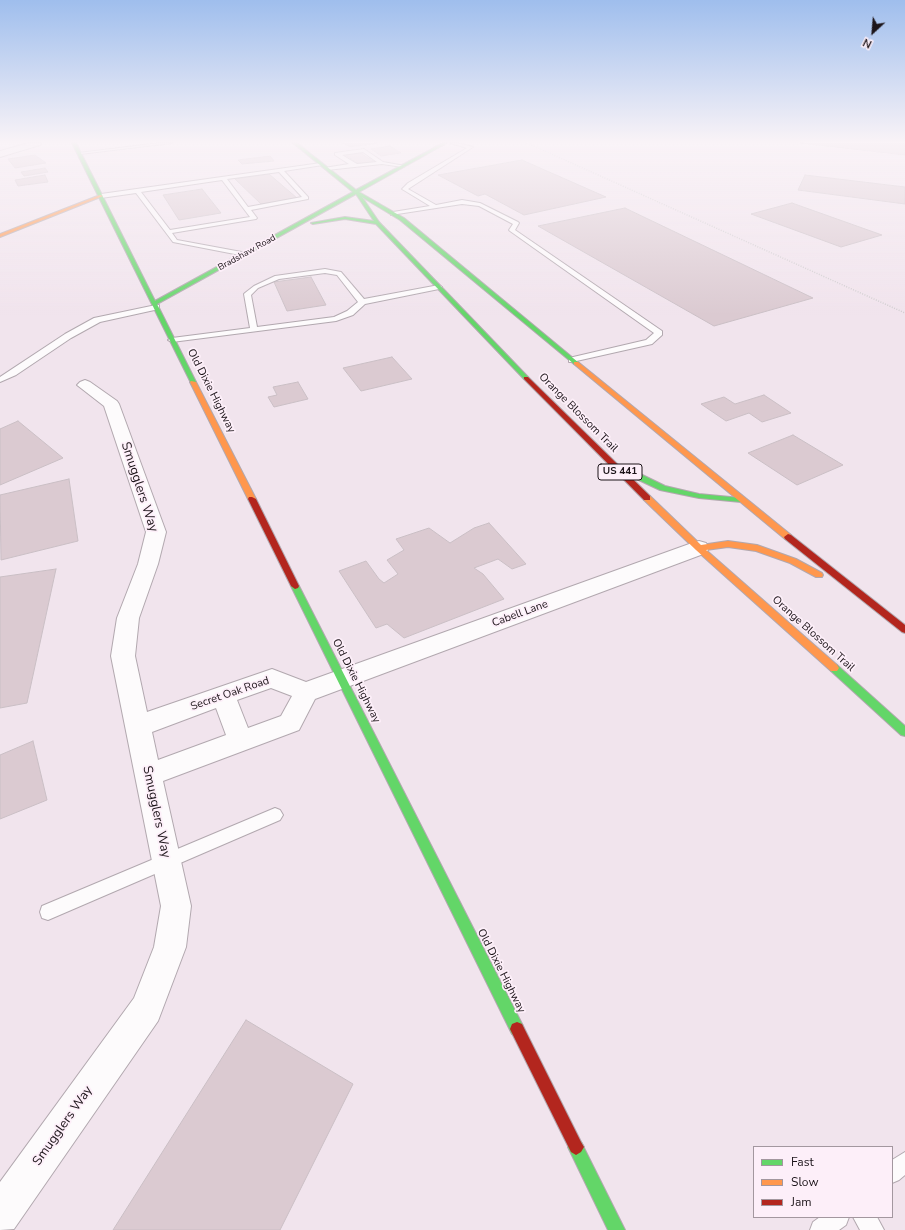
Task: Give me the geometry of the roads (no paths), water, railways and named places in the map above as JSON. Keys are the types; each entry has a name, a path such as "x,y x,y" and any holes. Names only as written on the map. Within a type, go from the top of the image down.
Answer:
{"street":[{"path":"0,236 90,200"},
{"name":"Old Dixie Highway","path":"103,200 617,1230"},
{"name":"Bradshaw Road","path":"155,306 341,200"},
{"name":"Orange Blossom Trail","path":"362,200 377,223 550,403 610,462 699,548 905,732"},
{"name":"Orange Blossom Trail","path":"370,200 408,224 741,500 905,630"},
{"path":"291,229 324,220 339,218 362,219 377,223"},
{"name":"Smugglers Way","path":"0,1214 146,1009 170,947 176,906 123,656 128,618 148,564 156,532 111,404 85,385"},
{"path":"610,462 663,488 699,496 741,500"},
{"path":"699,548 728,544 758,548 793,561 864,599"},
{"name":"Cabell Lane","path":"306,692 699,548"},
{"name":"Secret Oak Road","path":"138,726 272,678 306,692"},
{"path":"148,775 290,723 306,692"},
{"path":"223,696 241,741"}],"lane":[{"path":"144,200 175,241 245,254"},
{"path":"168,232 254,218 240,200"},
{"path":"247,209 293,200"},
{"path":"425,200 436,207"},
{"path":"393,214 462,202 480,205 516,223 512,230 659,333 648,342 572,360"},
{"path":"254,329 248,294 256,287 277,277 325,271 339,273 362,302"},
{"path":"172,340 336,319 350,312 362,302 375,298 439,287"},
{"path":"0,380 13,374 68,336 98,320 108,316 155,306"},
{"path":"48,912 275,815"},
{"path":"893,1172 905,1162"},
{"path":"821,1230 837,1218"},
{"path":"865,1218 873,1230"}],"railway":[{"path":"655,200 905,313"}]}
